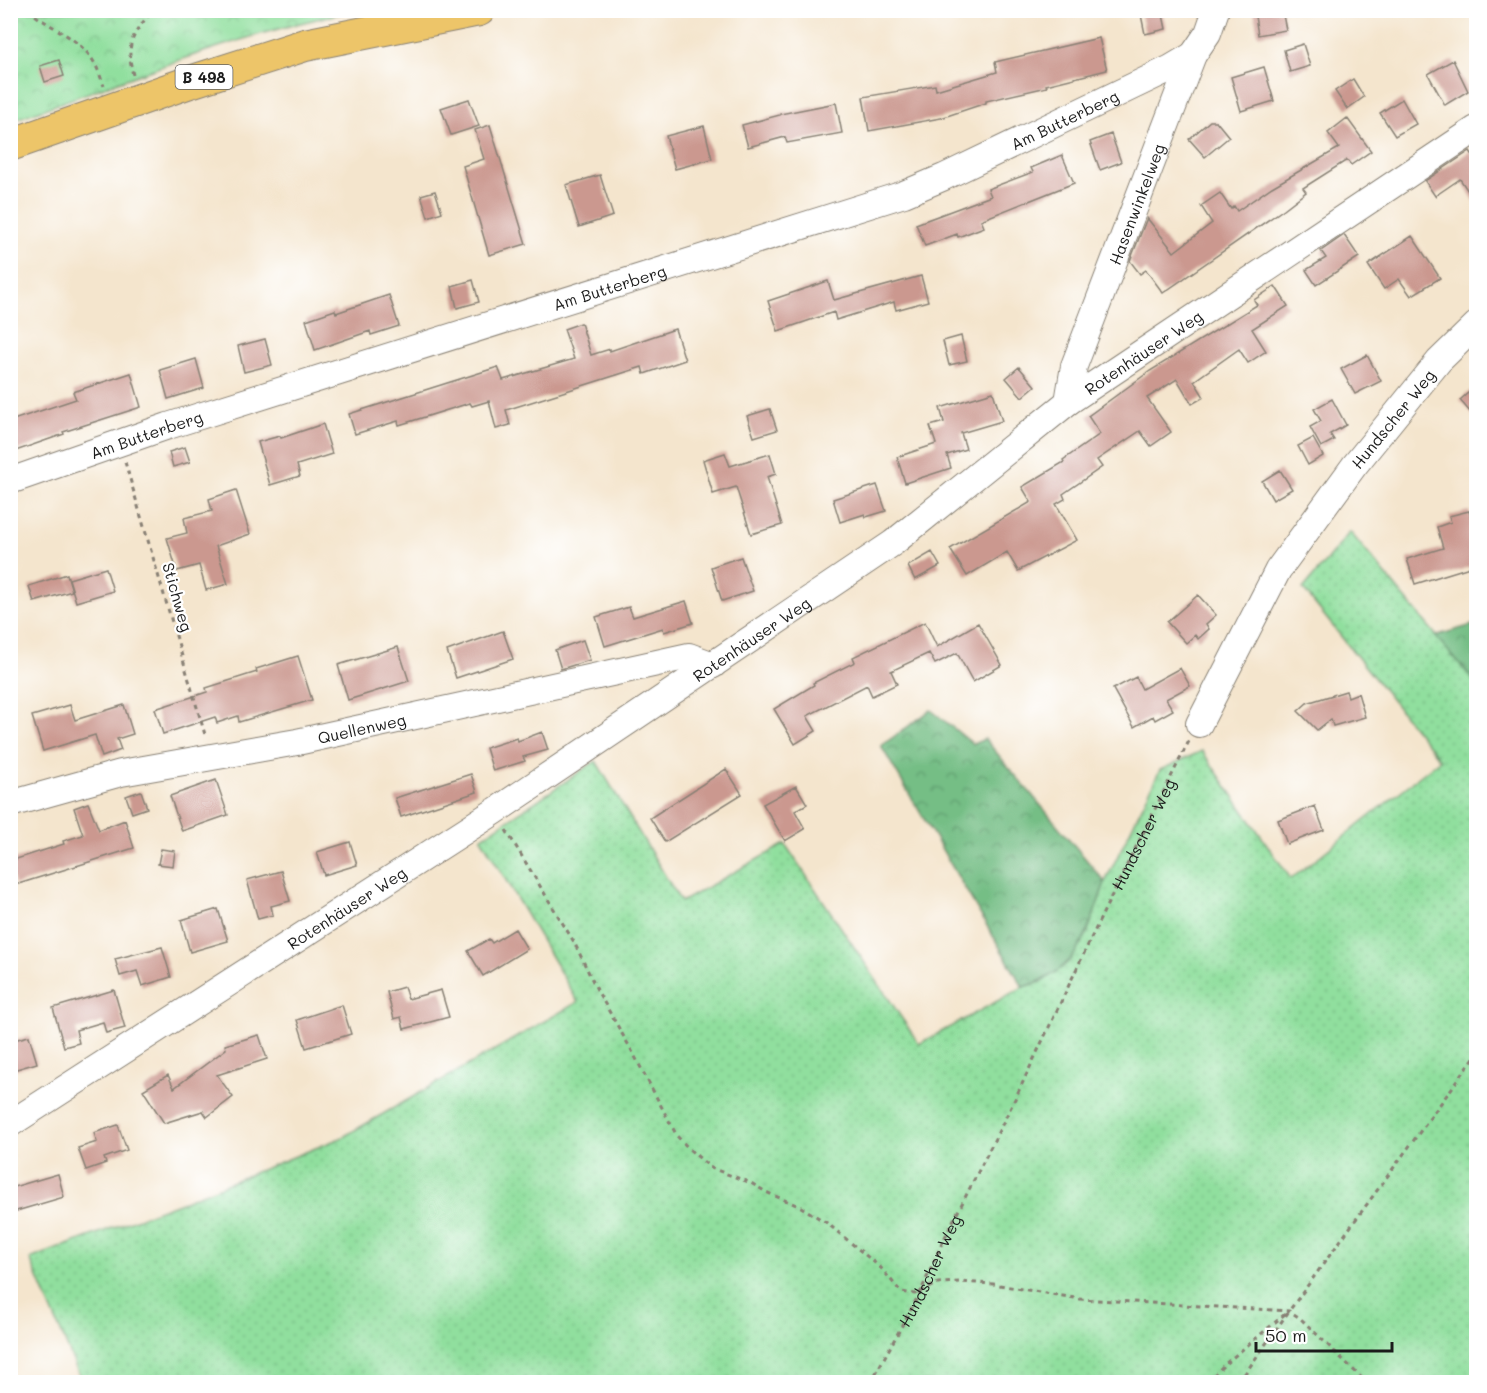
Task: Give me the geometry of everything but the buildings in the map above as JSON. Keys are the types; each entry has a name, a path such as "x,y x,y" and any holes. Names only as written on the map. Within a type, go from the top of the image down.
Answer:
{"main road":[{"name":"B 498","path":"10,145 305,45 478,10"}],"street":[{"name":"Hasenwinkelweg","path":"1068,402 1074,366 1192,55 1208,33 1216,10"},
{"name":"Am Butterberg","path":"10,481 120,443 904,194 955,172 1171,68 1192,55"},
{"name":"Rotenhäuser Weg","path":"10,1124 494,812 893,543 1068,402 1476,129"},
{"name":"Hundscher Weg","path":"1198,724 1278,570 1354,466 1432,369 1476,326"},
{"name":"Quellenweg","path":"10,804 122,773 297,742 690,656 712,665"}],"path":[{"path":"28,10 75,41 86,51 95,63 107,93"},
{"path":"135,84 129,45 153,10"},
{"name":"Stichweg","path":"120,443 212,758"},
{"name":"Hundscher Weg","path":"871,1383 921,1291 943,1241 1013,1103 1105,909 1198,724"},
{"path":"494,812 574,942 598,992 677,1136 711,1168 751,1183 801,1207 826,1223 881,1268 901,1292 915,1294 938,1283 960,1282 993,1284 1080,1299 1289,1311 1300,1318 1366,1383"},
{"path":"1239,1383 1476,1055"},
{"path":"1207,1383 1225,1364 1289,1311"}],"green space":[{"path":"10,11 352,11 222,46 11,121"},
{"path":"1350,532 1476,683 1476,1382 82,1382 30,1259 184,1201 343,1137 578,1002 481,838 596,761 681,902 785,844 919,1044 1023,987 1042,982 1068,962 1087,934 1105,882 1160,770 1202,751 1291,879 1440,760 1303,589"},
{"path":"1476,624 1476,683 1435,636"},
{"path":"931,710 973,744 985,739 1105,882 1087,933 1079,947 1070,960 1042,980 1023,987 881,746"}]}
